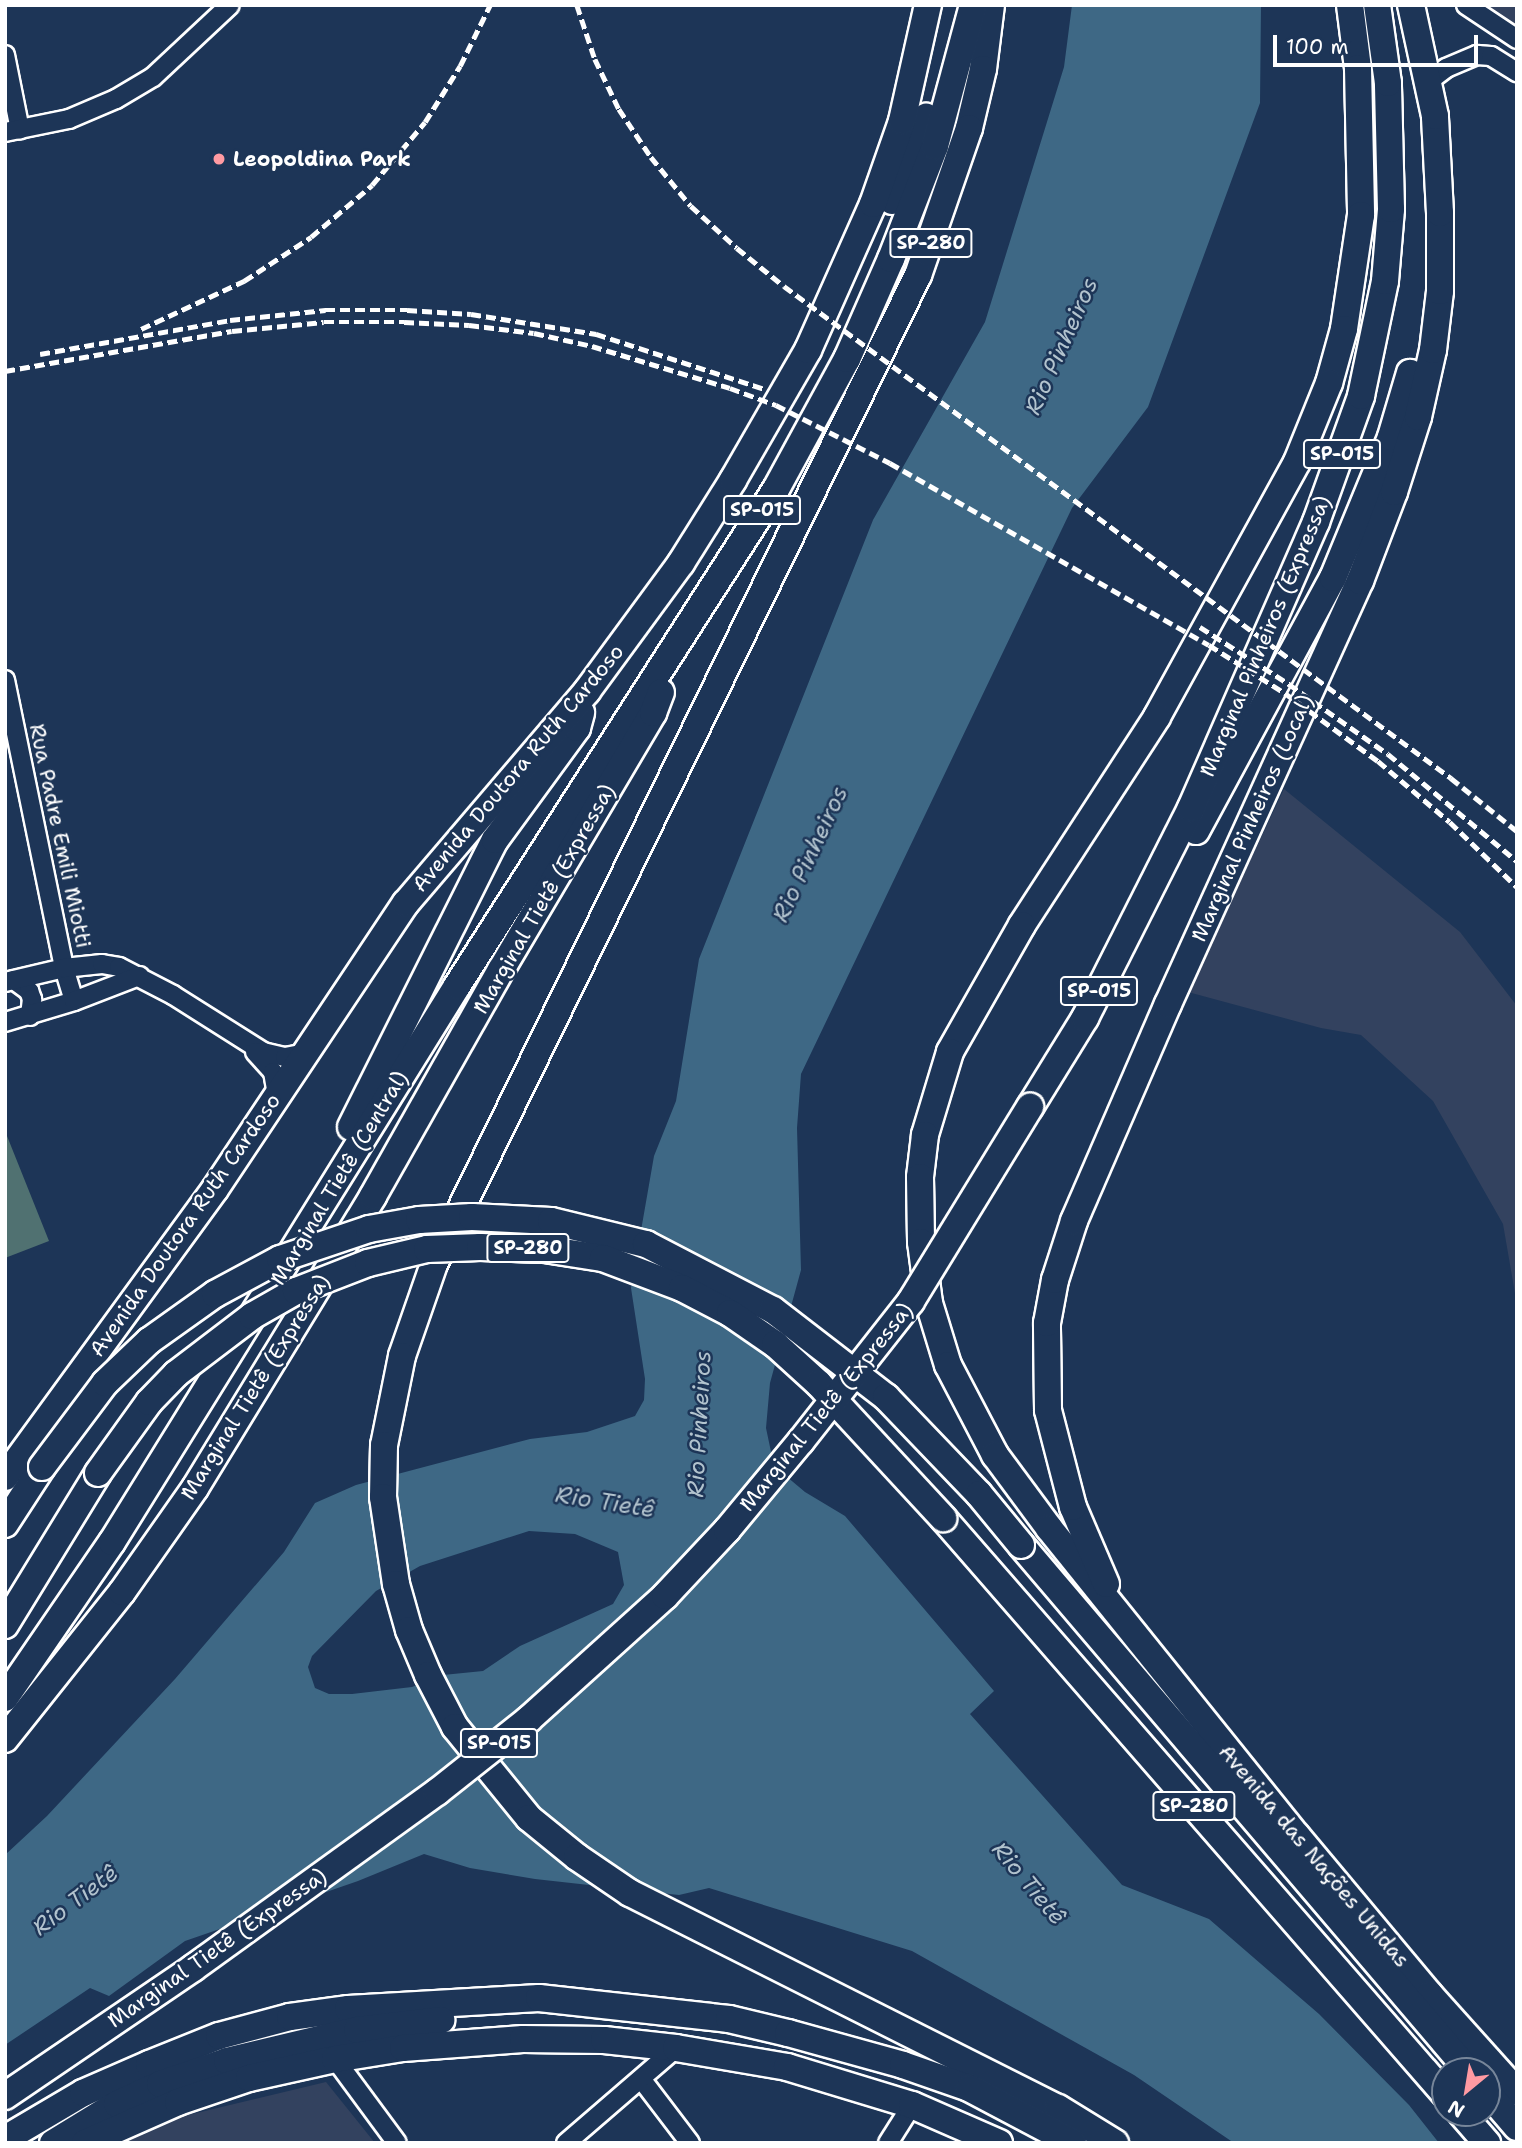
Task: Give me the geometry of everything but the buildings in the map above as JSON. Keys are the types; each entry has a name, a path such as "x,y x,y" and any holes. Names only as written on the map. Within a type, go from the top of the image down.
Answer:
{"highway":[{"name":"Avenida Doutora Ruth Cardoso","path":"5,1477 182,1236 406,903 587,691 681,563 799,368 837,286 889,162 910,88 928,5"},
{"path":"837,286 856,270 863,260 914,151 938,79 957,5"},
{"name":"Marginal Tietê (Expressa)","path":"5,1739 130,1581 195,1488 373,1196 501,970 653,713 663,687 668,656 776,489 847,359 891,260 935,146 974,5"},
{"name":"SP-280","path":"991,5 983,69 969,128 937,227 889,337 434,1264 402,1356 384,1445 383,1497 396,1584 409,1630 455,1727 529,1818 630,1893 1058,2108 1115,2143"},
{"path":"1120,1614 1049,1528 995,1455 948,1365 929,1303 921,1242 920,1177 925,1135 950,1052 972,1008 1163,707 1297,463 1329,383 1345,329 1362,212 1358,68 1350,5"},
{"name":"Marginal Pinheiros (Expressa)","path":"1030,1107 1085,1018 1161,872 1316,522 1361,397 1385,281 1391,209 1388,83 1377,5"},
{"name":"Marginal Pinheiros (Local)","path":"1120,1614 1073,1507 1054,1437 1045,1369 1047,1322 1055,1280 1074,1221 1168,1004 1360,582 1394,492 1418,417 1433,350 1440,291 1440,213 1438,147 1429,81 1412,5"},
{"path":"1161,872 1185,848 1215,799 1333,578 1361,514 1404,400 1414,360 1430,243 1440,213"},
{"name":"Marginal Tietê (Central)","path":"5,1698 113,1542 457,986 668,656"},
{"path":"184,1426 185,1398 296,1230 380,1071 495,840 576,728 587,691"},
{"name":"Marginal Tietê (Expressa)","path":"5,2096 193,1968 437,1792 529,1719 665,1596 792,1451 911,1301 1030,1107"},
{"path":"5,1524 42,1467 105,1383 149,1341 215,1294 280,1259 369,1229 419,1220 471,1217 551,1221 646,1244 773,1310 886,1397 979,1494 1457,2057"},
{"name":"SP-280","path":"5,1625 98,1473 149,1402 176,1374 253,1316 296,1292 368,1263 427,1249 544,1249 613,1261 682,1288 730,1313 775,1344 819,1384 943,1518 1431,2078"},
{"name":"Avenida das Nações Unidas","path":"1120,1614 1297,1836 1430,1995 1517,2092"},
{"path":"5,2139 83,2093 149,2064 219,2036 290,2017 348,2009 539,1998 729,2019 903,2065 969,2088 1073,2143"},
{"path":"53,2143 117,2104 160,2084 227,2061 304,2041 419,2021 610,2006"},
{"path":"85,2143 178,2102 249,2078 335,2059 460,2042 510,2040 604,2040 676,2048 787,2067 912,2105 999,2143"},
{"path":"1501,2108 1517,2127"},
{"path":"1473,2127 1487,2143"}],"street":[{"path":"5,55 13,131 69,120 153,77 230,5"},
{"path":"1466,5 1517,39"},
{"path":"1429,81 1446,68 1471,56 1491,55 1511,68 1517,46"},
{"name":"Rua Padre Emili Miotti","path":"5,680 64,968 74,1001"},
{"path":"10,981 64,968 102,964 139,975 244,1042 275,1056 306,1053"},
{"path":"5,1022 74,1001 139,975"},
{"path":"10,981 29,992 32,999 30,1016"},
{"path":"244,1042 273,1072 277,1096"},
{"path":"567,2142 676,2048"},
{"path":"335,2059 397,2143"},
{"path":"642,2080 690,2143"},
{"path":"888,2143 912,2105"}],"shaded area":[{"path":"1466,5 1517,5 1517,39"},
{"path":"1284,789 1460,932 1517,1006 1517,1305 1503,1224 1433,1101 1361,1035 1321,1028 1188,992"},
{"path":"326,2082 375,2143 124,2143 184,2116"}],"green space":[{"path":"5,1131 49,1241 5,1258"}],"water":[{"path":"1072,5 1261,5 1260,103 1148,407 1072,508 801,1074 797,1128 801,1270 770,1383 766,1428 774,1466 805,1492 845,1516 994,1691 970,1714 1122,1885 1209,1919 1319,2014 1409,2105 1439,2143 1234,2143 1134,2075 912,1951 709,1888 679,1895 535,1879 470,1868 424,1854 358,1881 185,1941 109,1996 90,1988 5,2045 5,1855 47,1816 175,1679 284,1552 315,1503 356,1485 530,1439 587,1432 635,1416 644,1400 645,1379 631,1288 654,1156 676,1101 699,959 873,520 985,322 1064,67","holes":["529,1531 575,1534 618,1552 624,1585 613,1604 520,1646 483,1671 443,1675 412,1687 352,1694 329,1694 315,1688 308,1667 312,1656 376,1591 420,1566"]}],"railway":[{"path":"141,329 244,281 311,237 372,185 425,122 460,66 490,5"},
{"path":"577,5 595,59 619,109 651,157 691,206 737,248 784,286 1451,778 1517,831"},
{"path":"40,354 230,320 325,310 407,310 471,314 596,334 764,389"},
{"path":"5,371 232,331 324,322 404,322 469,325 534,333 592,346 730,388 776,405 890,463 1209,645 1285,693 1378,761 1450,822 1517,887"},
{"path":"1200,627 1289,684 1388,754 1517,861"}],"place":[{"name":"Leopoldina Park","path":"219,159"}],"water label":[{"name":"Rio Pinheiros","path":"1061,346"},
{"name":"Rio Pinheiros","path":"810,854"},
{"name":"Rio Pinheiros","path":"699,1424"},
{"name":"Rio Tietê","path":"605,1502"},
{"name":"Rio Tietê","path":"1029,1883"},
{"name":"Rio Tietê","path":"75,1900"}]}
